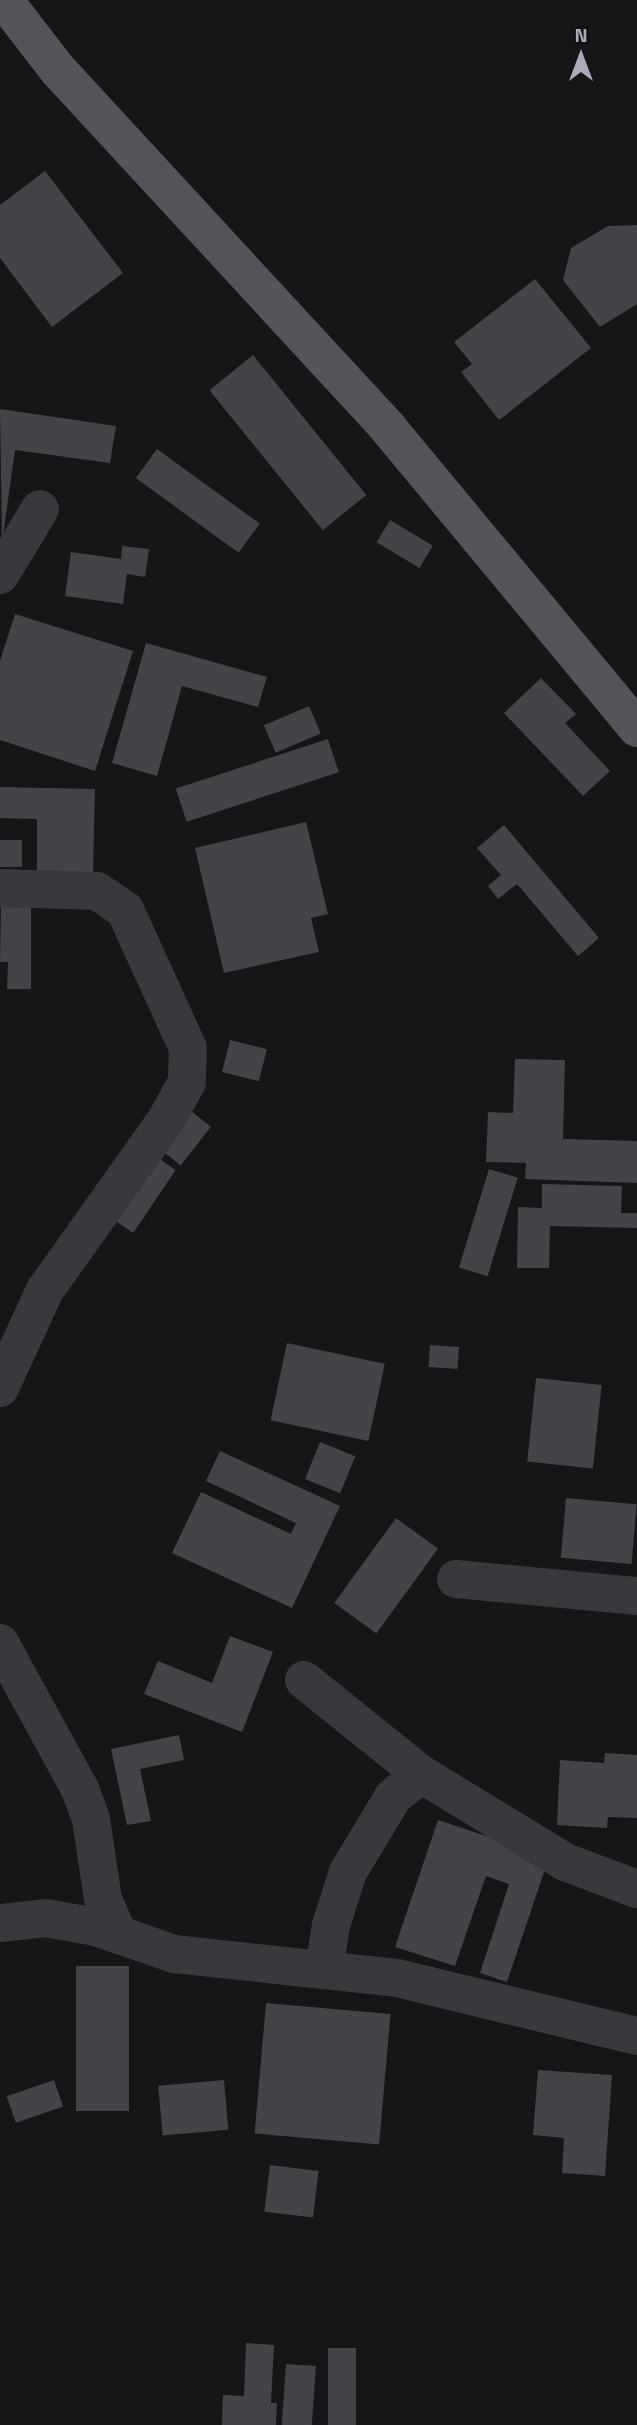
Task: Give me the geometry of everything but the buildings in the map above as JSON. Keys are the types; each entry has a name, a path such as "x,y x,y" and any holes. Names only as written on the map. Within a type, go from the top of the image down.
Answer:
{"main road":[{"path":"4,0 58,71 388,428 637,728"}],"street":[{"path":"0,575 40,509"},
{"path":"0,888 97,891 125,910 188,1048 187,1082 166,1120 45,1290 0,1388"},
{"path":"456,1578 637,1596"},
{"path":"0,1643 80,1788 91,1819 103,1899 118,1935"},
{"path":"304,1679 421,1774 565,1862 637,1889"},
{"path":"324,1970 331,1925 348,1872 393,1797 421,1774"},
{"path":"0,1923 46,1918 118,1935 174,1954 397,1978 637,2036"}]}
